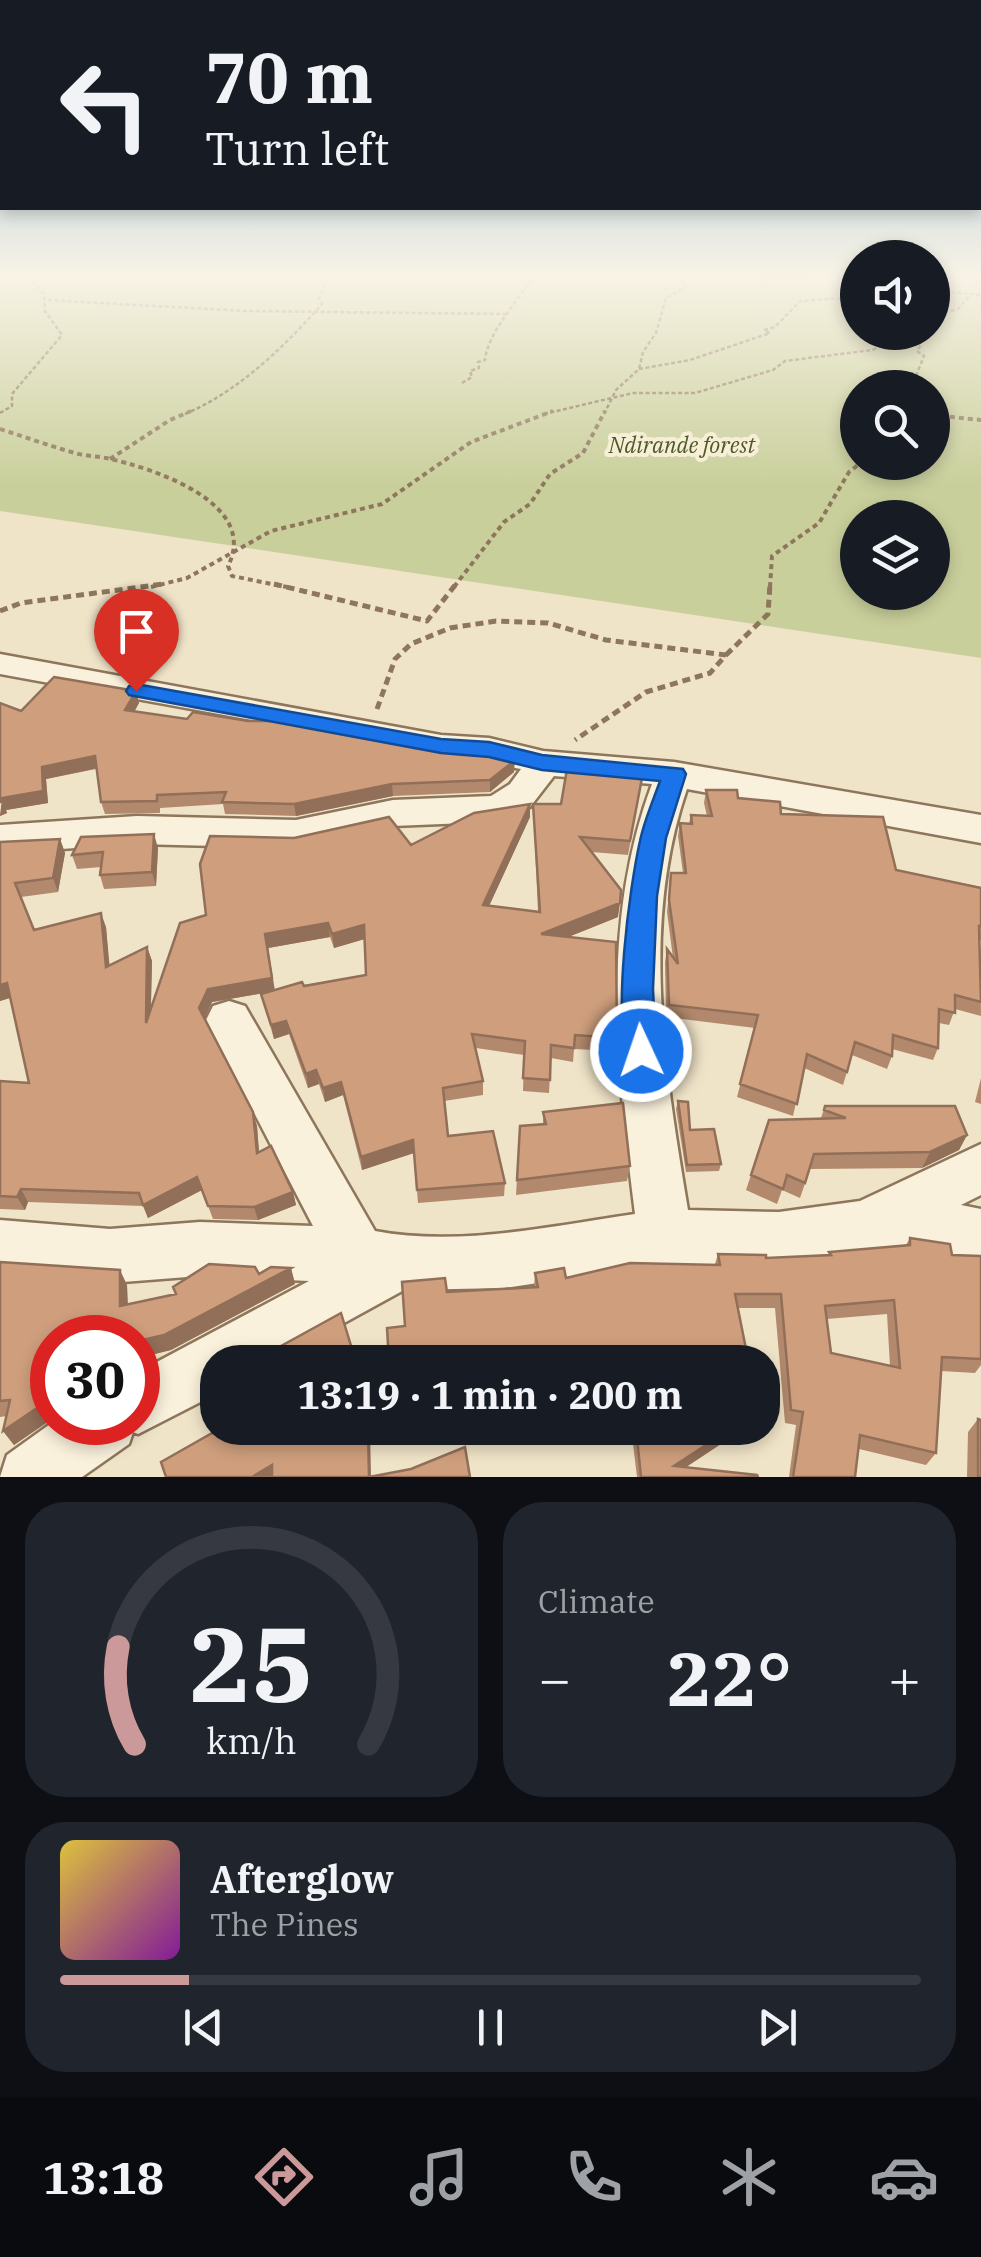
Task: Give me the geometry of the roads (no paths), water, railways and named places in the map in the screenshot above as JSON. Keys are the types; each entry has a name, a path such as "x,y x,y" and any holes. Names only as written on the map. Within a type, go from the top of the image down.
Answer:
{"street":[{"path":"0,664 441,746 489,750 542,762 674,774 981,829"},
{"path":"0,839 137,830 296,834 393,814 491,809 506,806 526,794 542,762"},
{"path":"665,1236 642,1082 638,989 643,896 653,838 674,774"},
{"path":"230,1020 378,1259"},
{"path":"863,1227 981,1168"},
{"path":"0,1247 110,1256 200,1249 378,1259 504,1260 665,1236 779,1239 912,1224 981,1236"},
{"path":"160,1391 378,1259"},
{"path":"28,1477 74,1445"}],"park label":[{"name":"Ndirande forest","path":"682,445"}]}
